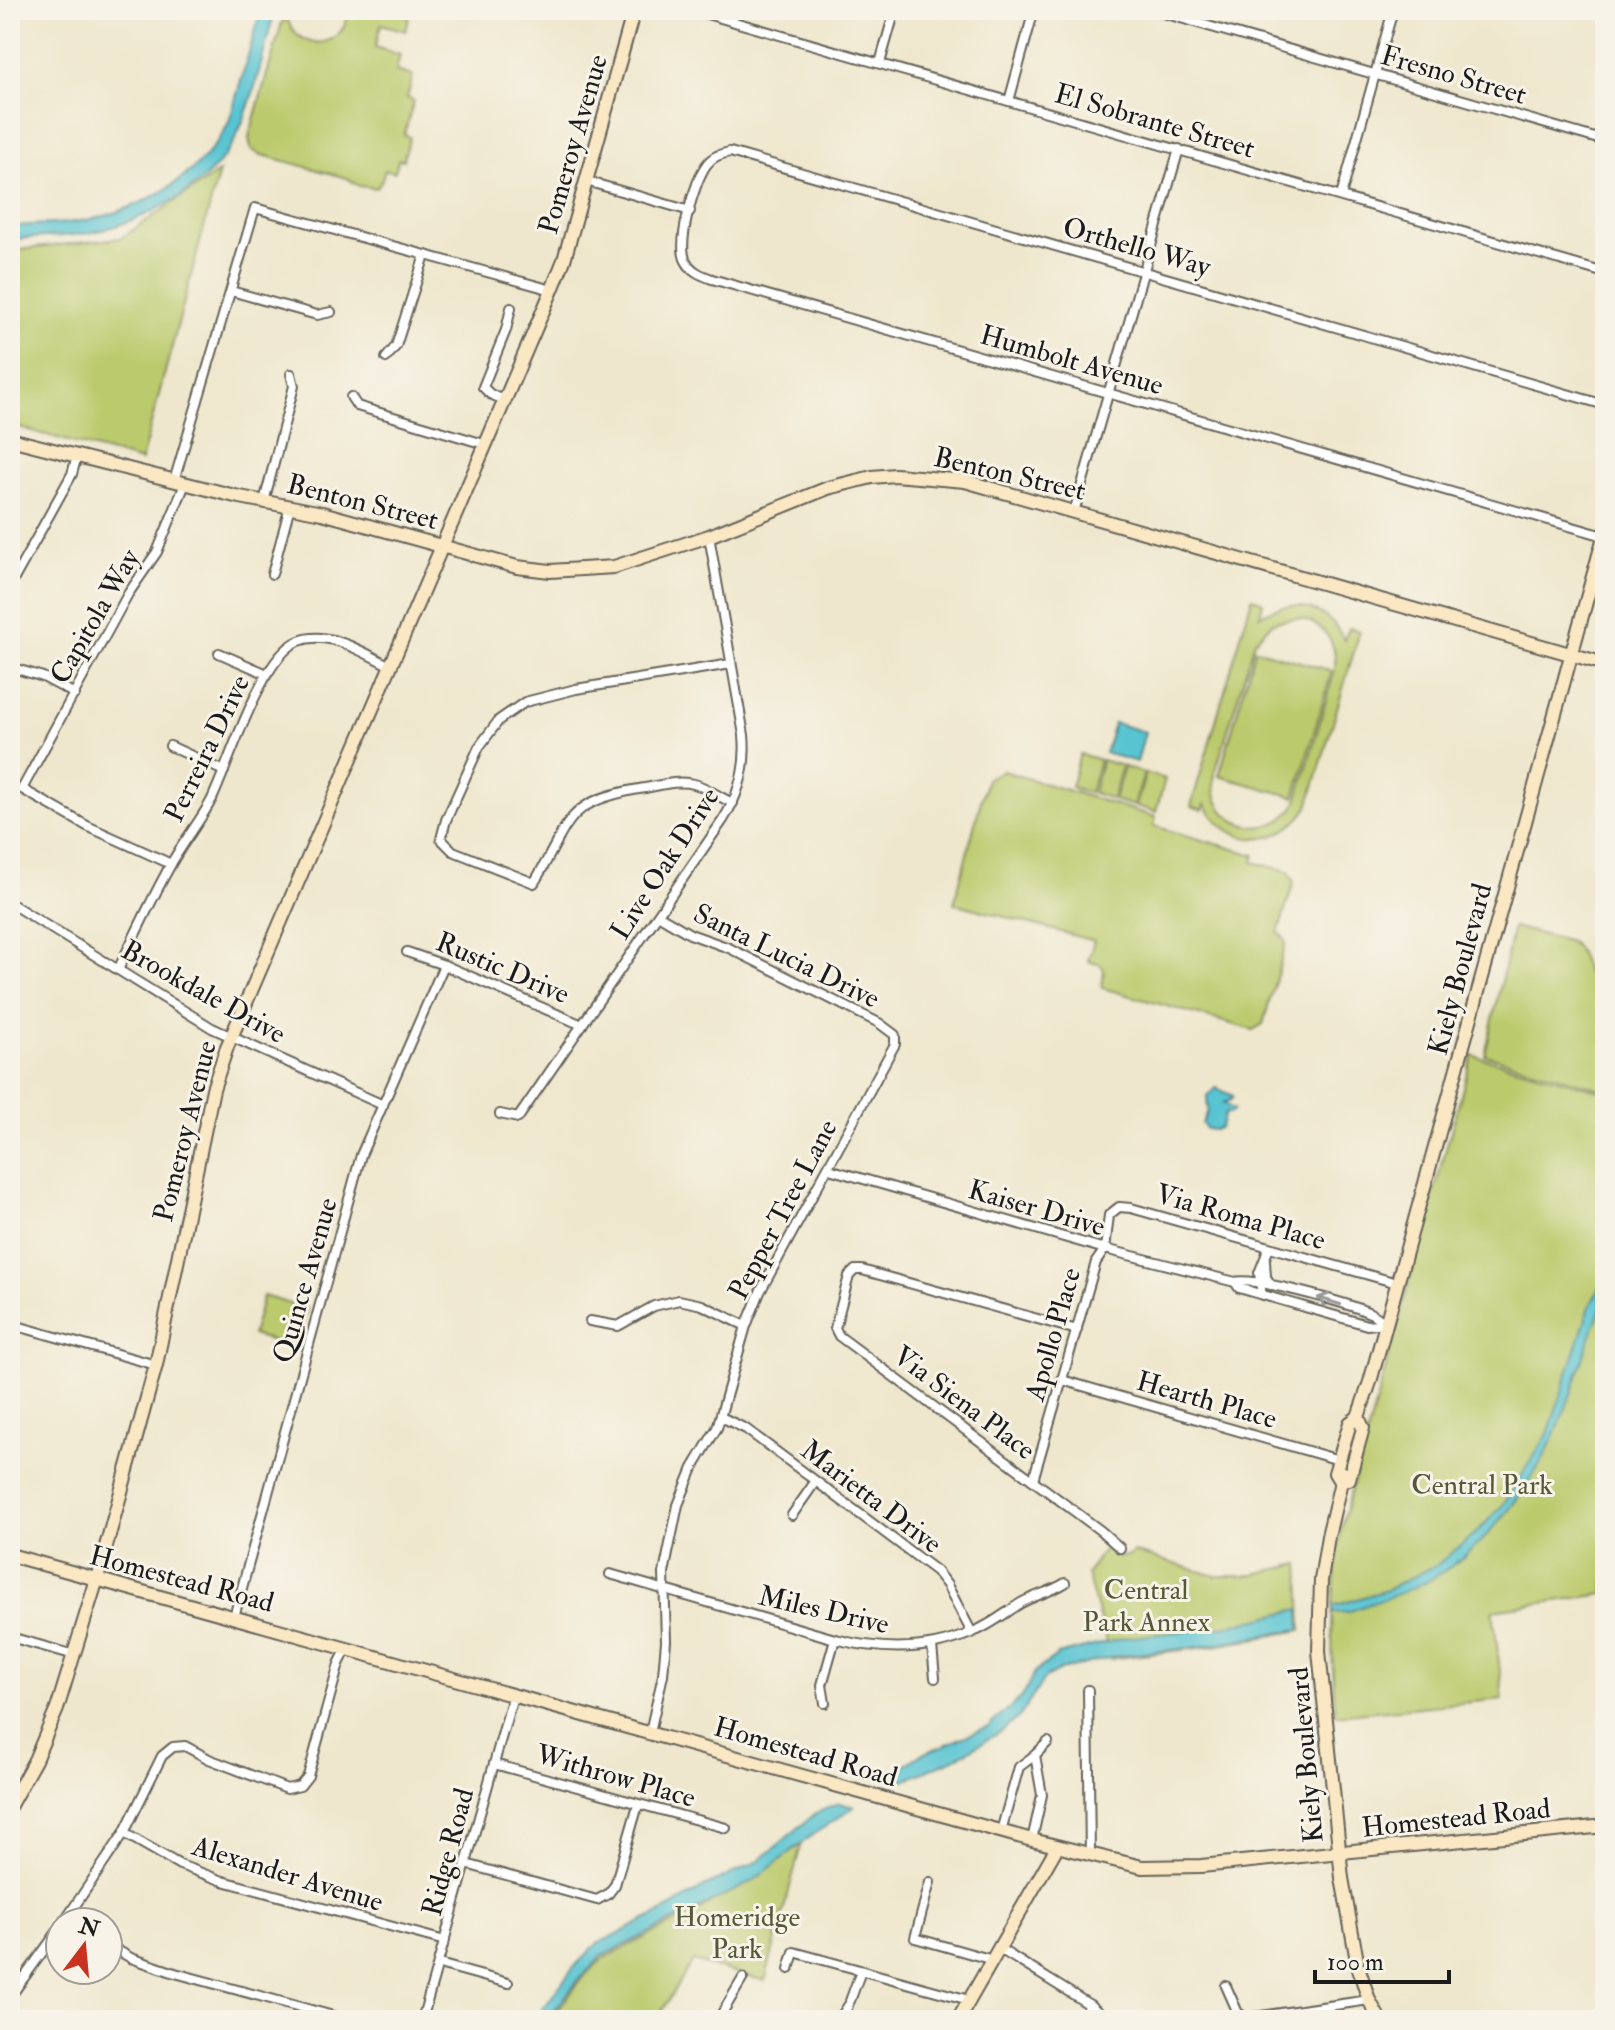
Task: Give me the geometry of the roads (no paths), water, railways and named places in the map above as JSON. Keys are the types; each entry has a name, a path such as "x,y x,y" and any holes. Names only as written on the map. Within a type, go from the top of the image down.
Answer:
{"main road":[{"name":"Pomeroy Avenue","path":"10,1805 35,1760 57,1709 97,1579 156,1365 213,1089 230,1037 564,260 634,10"},
{"name":"Benton Street","path":"10,439 179,482 290,506 517,567 573,571 614,567 709,536 828,488 872,477 916,475 965,481 1605,664"},
{"name":"Kiely Boulevard","path":"1380,2020 1369,2000 1358,1966 1338,1852 1319,1651 1318,1615 1325,1550 1340,1481 1335,1473 1350,1423 1358,1417 1386,1323 1605,534"},
{"name":"Kiely Boulevard","path":"1340,1481 1349,1479 1363,1428 1358,1417"},
{"name":"Homestead Road","path":"10,1555 1057,1847 1142,1867 1605,1826"},
{"path":"958,2020 1057,1847"}],"street":[{"name":"El Sobrante Street","path":"693,10 1605,273"},
{"path":"880,63 895,10"},
{"path":"1009,101 1034,10"},
{"name":"Fresno Street","path":"1153,10 1605,141"},
{"path":"1341,196 1393,10"},
{"path":"1074,512 1179,149"},
{"name":"Orthello Way","path":"690,211 701,173 707,164 713,158 730,152 1605,405"},
{"path":"586,181 690,211"},
{"path":"179,482 255,208 552,290"},
{"name":"Humbolt Avenue","path":"690,211 681,251 691,269 700,274 1605,534"},
{"path":"386,358 396,346 425,255"},
{"path":"231,291 317,315 331,312"},
{"path":"504,400 483,387 506,330 511,308"},
{"name":"Benton Street","path":"264,502 294,386 291,374"},
{"path":"351,397 357,406 484,444"},
{"path":"10,586 72,474 77,456"},
{"name":"Capitola Way","path":"171,864 87,826 22,789 128,594 157,552 179,482"},
{"path":"272,574 290,506"},
{"name":"Live Oak Drive","path":"500,1114 518,1118 733,803 744,767 745,751 709,536"},
{"path":"10,560 22,564"},
{"name":"Perreira Drive","path":"118,970 171,864 211,801 267,674 281,653 299,641 319,637 342,643 391,666"},
{"path":"219,653 267,674"},
{"path":"731,664 576,689 525,702 499,720 483,740 446,820 441,839 453,851 534,883 564,825 578,810 594,800 615,792 677,782 697,784 718,798 733,803"},
{"path":"10,667 43,677 75,694"},
{"path":"170,746 224,771"},
{"name":"Brookdale Drive","path":"10,903 181,1010 230,1037 383,1105"},
{"name":"Santa Lucia Drive","path":"658,915 690,934 729,948 879,1023 895,1035"},
{"name":"Rustic Drive","path":"407,952 582,1025"},
{"name":"Quince Avenue","path":"234,1617 361,1155 444,965"},
{"name":"Pepper Tree Lane","path":"650,1732 663,1675 667,1554 678,1505 693,1468 716,1430 746,1326 760,1292 895,1044 895,1035"},
{"name":"Kaiser Drive","path":"829,1169 1105,1249 1235,1282 1242,1279 1271,1285 1370,1313 1386,1323"},
{"name":"Via Roma Place","path":"1105,1249 1109,1215 1119,1207 1131,1208 1397,1283"},
{"path":"1263,1294 1259,1271 1269,1248"},
{"name":"Apollo Place","path":"1033,1480 1096,1262 1105,1249"},
{"path":"1265,1261 1266,1277 1271,1285"},
{"name":"Via Siena Place","path":"1077,1330 862,1270 855,1270 849,1276 835,1328 839,1336 1120,1548"},
{"name":"Kaiser Drive","path":"1235,1282 1239,1288 1367,1325 1386,1323"},
{"path":"590,1321 618,1326 654,1306 679,1300 702,1305 746,1326"},
{"path":"10,1324 156,1365"},
{"name":"Hearth Place","path":"1062,1380 1339,1460"},
{"name":"Marietta Drive","path":"721,1417 746,1429 936,1571 947,1585 972,1633"},
{"path":"792,1515 815,1482"},
{"name":"Miles Drive","path":"610,1574 835,1639 887,1648 932,1646 972,1633 1021,1603 1065,1583"},
{"path":"10,1637 75,1655"},
{"path":"825,1703 822,1685 835,1639"},
{"path":"932,1646 935,1678"},
{"path":"78,1906 124,1833 162,1756 173,1747 185,1746 209,1759 287,1789 300,1786 308,1776 339,1664 347,1648"},
{"path":"1088,1690 1090,1856"},
{"name":"Ridge Road","path":"422,2020 513,1696"},
{"path":"1001,1831 1019,1767 1048,1742"},
{"path":"1032,1840 1042,1795 1035,1755"},
{"name":"Withrow Place","path":"494,1764 726,1828"},
{"path":"466,1864 597,1900 608,1894 615,1885 638,1805"},
{"name":"Alexander Avenue","path":"124,1833 180,1865 223,1881 445,1941"},
{"path":"930,1882 915,1938 997,1954 1090,2005 1108,2020"},
{"path":"10,1997 44,1950"},
{"path":"789,1969 794,1952 969,2000"},
{"path":"124,1954 175,1973 348,2020"},
{"path":"439,1964 508,1983"},
{"path":"839,2020 861,1971"},
{"path":"718,2020 743,1978"},
{"path":"1226,1986 1238,2013 1247,2018 1369,2000"},
{"path":"1081,2020 1090,2005"}],"water":[{"path":"261,10 275,10 253,92 235,139 209,173 172,201 131,221 79,235 10,240 10,227 90,219 138,204 161,192 200,162 229,122"},
{"path":"1114,723 1145,732 1137,762 1105,753"},
{"path":"1216,1088 1233,1096 1223,1103 1234,1110 1225,1113 1221,1127 1215,1130 1207,1129 1202,1124 1208,1111 1207,1096"},
{"path":"1605,1279 1605,1297 1552,1441 1526,1486 1493,1529 1454,1564 1433,1578 1348,1612 1333,1613 1333,1606 1387,1590 1438,1564 1477,1532 1503,1505 1548,1434 1591,1303"},
{"path":"1300,1609 1301,1629 1197,1647 1118,1656 1060,1670 1045,1678 1020,1716 1002,1731 954,1759 907,1779 900,1781 879,1776 894,1773 920,1755 988,1727 1022,1697 1035,1672 1058,1655 1124,1638 1227,1626"},
{"path":"839,1803 854,1807 752,1882 602,1956 546,2020 535,2020 573,1968 597,1944 759,1861 816,1813"}],"park label":[{"name":"Central Park","path":"1482,1484"},
{"name":"Central Park Annex","path":"1146,1605"},
{"name":"Homeridge Park","path":"737,1932"}]}
